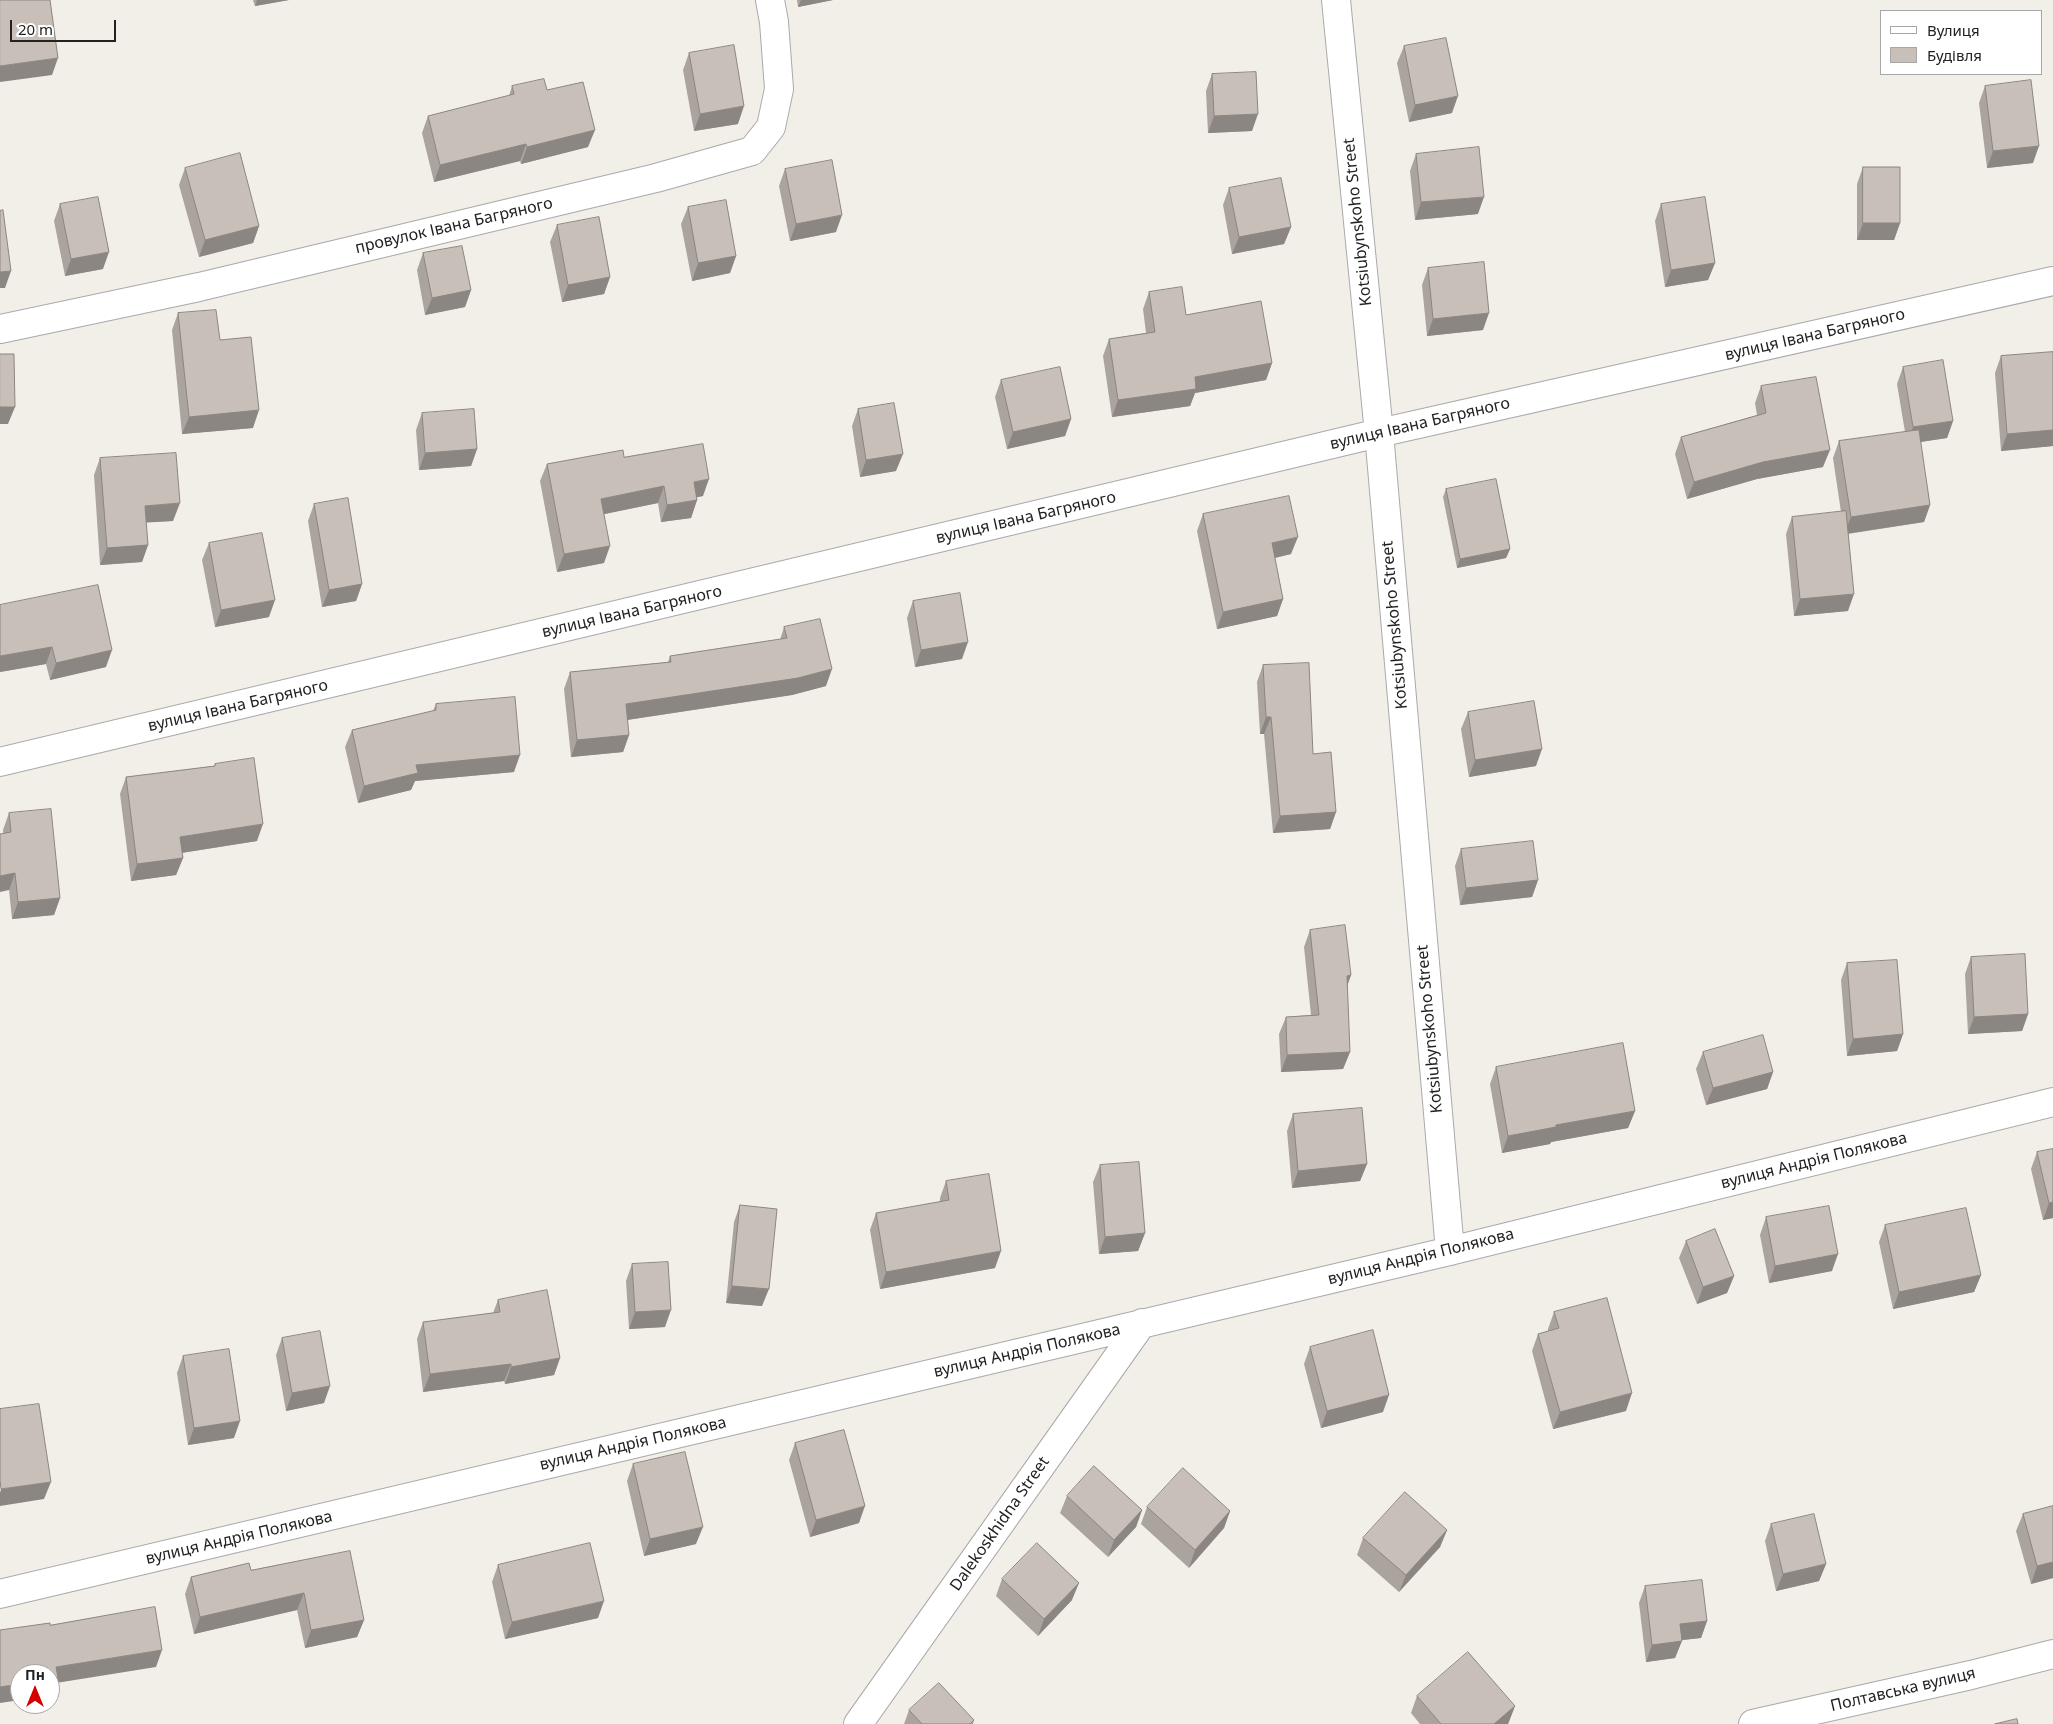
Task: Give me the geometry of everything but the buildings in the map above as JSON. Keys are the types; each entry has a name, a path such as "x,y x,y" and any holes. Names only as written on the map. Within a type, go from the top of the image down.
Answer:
{"street":[{"name":"провулок Івана Багряного","path":"0,329 199,287 646,180 752,151 771,127 779,89 774,22 770,0"},
{"name":"Kotsiubynskoho Street","path":"1336,0 1379,433 1450,1250"},
{"name":"вулиця Івана Багряного","path":"0,762 1379,433 2053,281"},
{"name":"вулиця Андрія Полякова","path":"0,1594 1450,1250 2053,1102"},
{"name":"Dalekoskhidna Street","path":"858,1724 1142,1323"},
{"name":"Полтавська вулиця","path":"1753,1724 1970,1675 2053,1654"}]}
